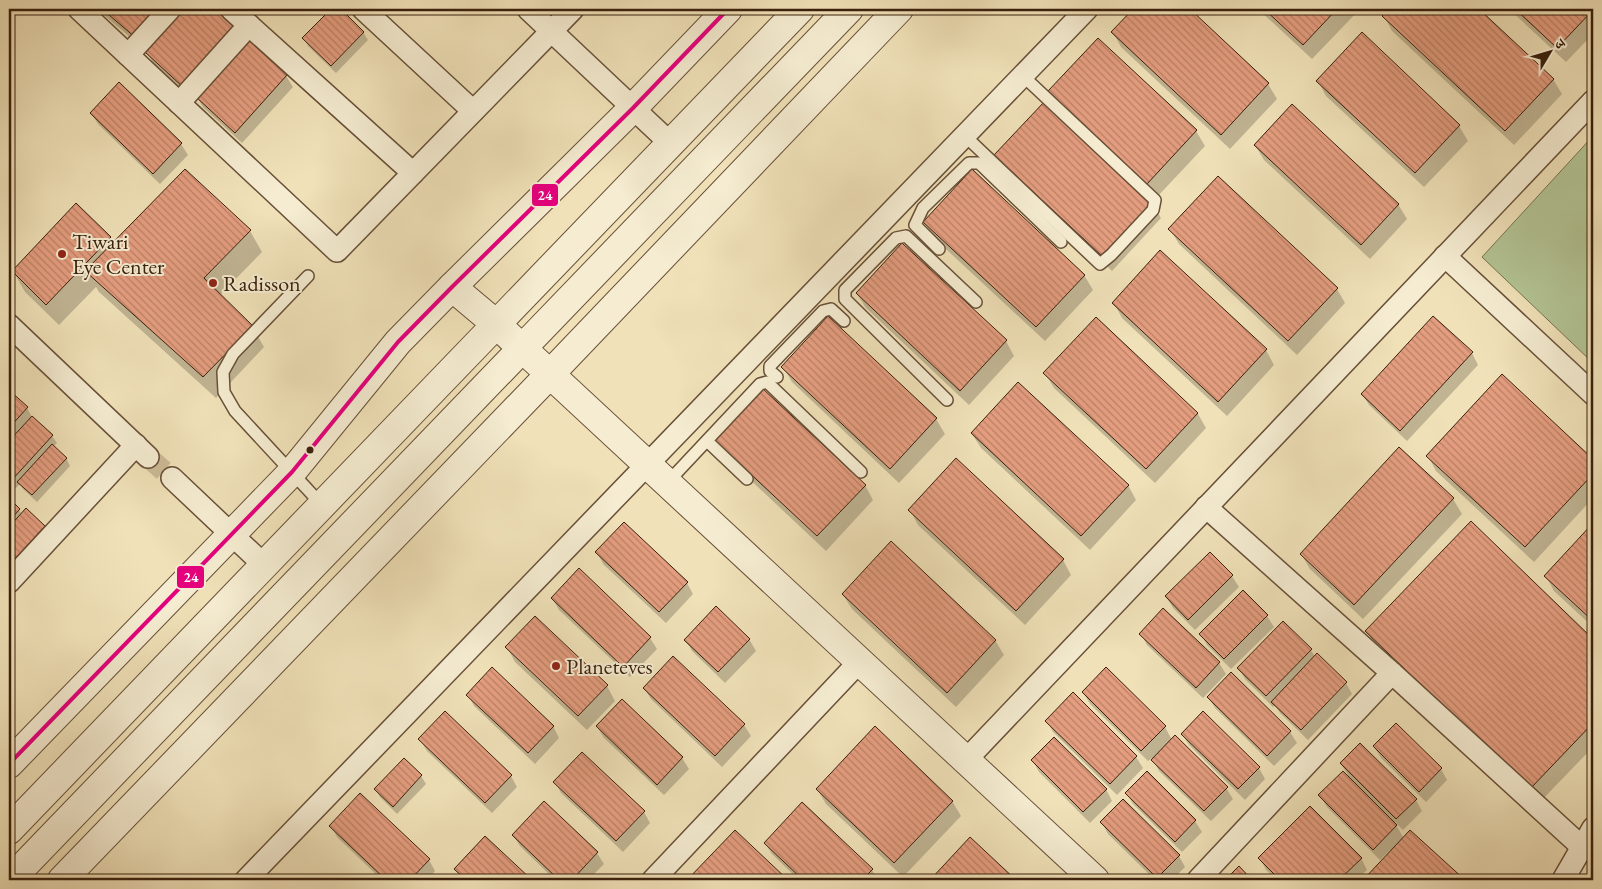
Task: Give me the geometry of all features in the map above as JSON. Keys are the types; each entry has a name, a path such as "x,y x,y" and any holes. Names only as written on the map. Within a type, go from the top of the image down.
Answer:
{"street":[{"path":"79,9 337,251 573,9"},
{"path":"128,55 170,9"},
{"path":"231,9 413,173"},
{"path":"363,9 473,112"},
{"path":"528,9 670,143"},
{"path":"9,764 292,472 398,342 452,286 633,108 728,9"},
{"path":"9,830 800,9"},
{"path":"10,880 849,9"},
{"path":"62,880 899,9"},
{"path":"246,880 647,464 762,359 808,296 880,222 916,200 958,141 1087,9"},
{"path":"179,103 249,25"},
{"path":"966,760 1593,101"},
{"path":"1445,256 1593,394"},
{"path":"452,286 522,348 1095,880"},
{"path":"9,325 142,451 9,582"},
{"path":"172,478 264,565"},
{"path":"1206,507 1392,673 1583,848"},
{"path":"653,880 860,661"},
{"path":"1198,880 1392,673"},
{"path":"1563,880 1593,828"}],"lane":[{"path":"958,141 1100,264 1111,255 1152,210 1155,200 1022,75"},
{"path":"958,141 969,163"},
{"path":"939,249 915,225 916,200 969,163 979,164 1061,242"},
{"path":"880,222 896,238"},
{"path":"947,400 845,299 845,290 896,238 906,236 976,302"},
{"path":"829,275 845,290"},
{"path":"308,276 233,354 223,372 224,392 235,411 322,505"},
{"path":"808,296 823,312"},
{"path":"777,378 762,359 823,312 831,309 844,321"},
{"path":"667,483 760,384 767,382 861,472"},
{"path":"707,441 746,479"}],"green space":[{"path":"1593,136 1593,363 1482,257"}],"building":[{"path":"102,9 161,9 136,38"},
{"path":"184,9 219,9 239,27 184,88 145,52"},
{"path":"331,9 341,9 364,32 331,66 302,38"},
{"path":"1133,9 1190,9 1269,83 1221,135 1111,32"},
{"path":"1264,9 1337,9 1303,45"},
{"path":"1389,9 1479,9 1554,79 1505,131 1382,16"},
{"path":"1515,9 1593,9 1593,10 1557,48"},
{"path":"1362,32 1460,125 1415,173 1316,81"},
{"path":"247,38 287,75 235,133 195,96"},
{"path":"1098,38 1197,130 1147,184 1048,91"},
{"path":"119,82 182,143 153,174 90,113"},
{"path":"1045,101 1153,202 1103,257 994,155"},
{"path":"1292,104 1399,204 1361,245 1254,145"},
{"path":"185,169 251,230 204,278 253,326 203,377 85,271"},
{"path":"972,169 1085,275 1036,327 923,222"},
{"path":"1218,176 1338,288 1288,341 1168,229"},
{"name":"Tiwari Eye Center","path":"76,203 111,237 46,305 12,271"},
{"path":"902,243 1007,340 960,391 856,293"},
{"path":"1160,250 1267,349 1218,402 1112,303"},
{"path":"828,316 937,418 890,469 781,367"},
{"path":"1433,316 1473,352 1400,431 1361,394"},
{"path":"1096,317 1198,413 1146,469 1043,373"},
{"path":"1502,374 1593,459 1593,474 1525,547 1426,456"},
{"path":"1018,382 1129,485 1081,536 971,433"},
{"path":"762,388 866,485 817,536 714,440"},
{"path":"9,390 28,407 9,428"},
{"path":"32,416 53,435 11,481 9,479 9,441"},
{"path":"52,444 67,458 32,495 17,482"},
{"path":"1399,447 1454,498 1354,605 1300,554"},
{"path":"956,458 1064,559 1016,611 908,510"},
{"path":"9,498 20,509 9,521"},
{"path":"26,508 45,526 9,565 9,527"},
{"path":"1471,521 1593,639 1593,723 1530,789 1365,631"},
{"path":"624,522 688,582 659,612 595,552"},
{"path":"1593,523 1593,621 1544,576"},
{"path":"891,541 996,640 947,693 842,594"},
{"path":"1210,552 1233,575 1188,620 1165,596"},
{"path":"579,568 651,637 623,667 551,598"},
{"path":"1243,590 1268,615 1224,659 1199,634"},
{"path":"716,606 750,639 718,672 684,640"},
{"path":"1163,608 1220,662 1196,688 1139,634"},
{"name":"Planeteves","path":"535,616 608,685 578,716 505,647"},
{"path":"1283,621 1312,649 1266,696 1237,668"},
{"path":"1317,653 1347,682 1301,730 1271,702"},
{"path":"673,656 745,724 715,756 643,688"},
{"path":"492,667 554,726 528,753 466,695"},
{"path":"1106,667 1166,726 1141,751 1082,692"},
{"path":"1231,672 1291,731 1267,756 1207,697"},
{"path":"1073,692 1137,756 1110,784 1045,721"},
{"path":"622,699 683,757 657,785 596,726"},
{"path":"445,711 512,775 485,803 418,739"},
{"path":"1203,711 1260,767 1238,789 1181,734"},
{"path":"1396,723 1442,768 1419,792 1373,746"},
{"path":"875,726 953,801 894,863 816,789"},
{"path":"1175,735 1228,787 1204,811 1151,760"},
{"path":"1054,737 1107,789 1083,812 1031,760"},
{"path":"1360,743 1417,799 1396,819 1340,763"},
{"path":"582,752 645,811 616,841 553,782"},
{"path":"404,758 422,775 393,807 374,789"},
{"path":"1147,771 1196,820 1175,842 1125,793"},
{"path":"1343,771 1397,825 1373,850 1318,795"},
{"path":"360,793 430,859 410,880 386,880 329,826"},
{"path":"1123,799 1180,855 1157,878 1100,822"},
{"path":"544,801 598,852 572,880 559,880 512,835"},
{"path":"802,802 873,869 862,880 803,880 764,843"},
{"path":"1310,806 1362,858 1339,880 1280,880 1258,858"},
{"path":"735,830 788,880 687,880"},
{"path":"1410,830 1465,880 1363,880"},
{"path":"485,836 532,880 466,880 454,869"},
{"path":"970,837 1016,880 930,880"},
{"path":"1239,866 1252,880 1225,880"}],"tunnel":[{"path":"148,457 172,478"}],"transit line":[{"name":"24","path":"9,764 292,472 398,342 633,108 728,9"}],"place":[{"name":"Tiwari Eye Center","path":"62,254"},
{"name":"Radisson","path":"213,283"},
{"name":"Planeteves","path":"556,666"}]}
